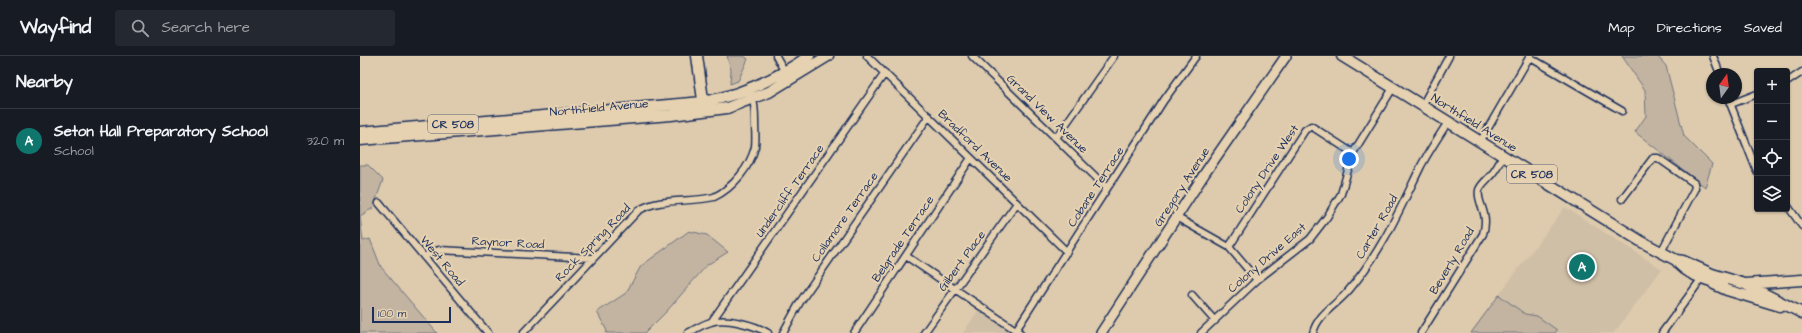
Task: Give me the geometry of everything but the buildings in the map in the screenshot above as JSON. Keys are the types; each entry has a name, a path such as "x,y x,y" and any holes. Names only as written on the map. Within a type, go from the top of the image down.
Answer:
{"main road":[{"path":"697,56 704,107"},
{"name":"Northfield Avenue","path":"788,76 810,56"},
{"name":"Northfield Avenue","path":"360,132 453,128 704,107 727,108 751,94 828,56"},
{"name":"Gregory Avenue","path":"1101,333 1176,217 1286,56"},
{"name":"Northfield Avenue","path":"1342,56 1629,234 1676,260 1683,261 1712,274 1745,284"},
{"name":"Northfield Avenue","path":"360,140 453,128"},
{"name":"Northfield Avenue","path":"1676,260 1681,268 1702,278 1732,286 1802,280"},
{"name":"CR 508","path":"1702,278 1727,290 1802,313"},
{"path":"1781,282 1774,289 1774,295 1791,309"},
{"name":"CR 508","path":"1745,284 1791,309"}],"street":[{"path":"776,56 788,76"},
{"name":"Bradford Avenue","path":"867,56 1067,252"},
{"name":"Grand View Avenue","path":"972,56 1108,188"},
{"path":"1056,138 1114,56"},
{"name":"Cobane Terrace","path":"1018,332 1164,100 1196,56"},
{"path":"1422,106 1449,56"},
{"path":"1480,142 1530,56 1622,110"},
{"path":"1713,56 1718,68"},
{"path":"1790,80 1802,72"},
{"name":"Undercliff Terrace","path":"712,321 885,73"},
{"name":"Colony Drive East","path":"1201,333 1257,280 1310,239 1327,217 1341,194 1352,153 1393,88"},
{"name":"Rock Spring Road","path":"523,333 592,258 638,211 645,206 714,197 721,194 738,178 748,163 755,146 755,111 751,94"},
{"path":"1742,98 1754,95"},
{"path":"1730,104 1754,164"},
{"name":"Collamore Terrace","path":"783,333 800,302 929,116"},
{"name":"Carter Road","path":"1313,333 1315,324 1322,315 1341,300 1373,258 1398,217 1422,165 1448,122"},
{"name":"Colony Drive West","path":"1229,247 1305,130 1311,126 1352,153"},
{"name":"Beverly Road","path":"1421,333 1483,234 1486,226 1486,215 1479,196 1479,190 1496,169 1503,156"},
{"name":"Belgrade Terrace","path":"854,333 971,158"},
{"path":"1622,199 1653,158 1658,158 1694,183 1695,188 1661,252"},
{"name":"West Road","path":"379,203 488,333"},
{"name":"Gilbert Place","path":"924,333 1017,203"},
{"path":"1790,209 1802,226"},
{"path":"1176,217 1229,247 1257,280"},
{"name":"Raynor Road","path":"424,257 439,250 592,258"},
{"path":"906,256 1018,332"},
{"path":"1665,332 1702,278"},
{"path":"1192,295 1215,321"},
{"path":"688,333 712,321 734,322 756,327 768,333"}],"shaded area":[{"path":"727,56 744,56 748,59 738,81 730,84 731,70"},
{"path":"1622,56 1657,56 1666,66 1684,136 1712,164 1705,187 1635,132 1646,116 1645,90"},
{"path":"360,165 368,165 383,180 373,208 360,216"},
{"path":"1565,207 1662,269 1614,333 1470,333"},
{"path":"360,216 363,241 370,239 381,267 437,333 360,333"},
{"path":"689,231 707,235 728,252 707,265 666,312 645,333 606,333 607,331 597,312 626,293 641,266"},
{"path":"1499,295 1525,314 1537,316 1557,330 1555,333 1471,333"},
{"path":"979,309 980,311 1012,333 963,333"}],"place":[{"name":"Seton Hall Preparatory School","path":"1582,267"}]}
